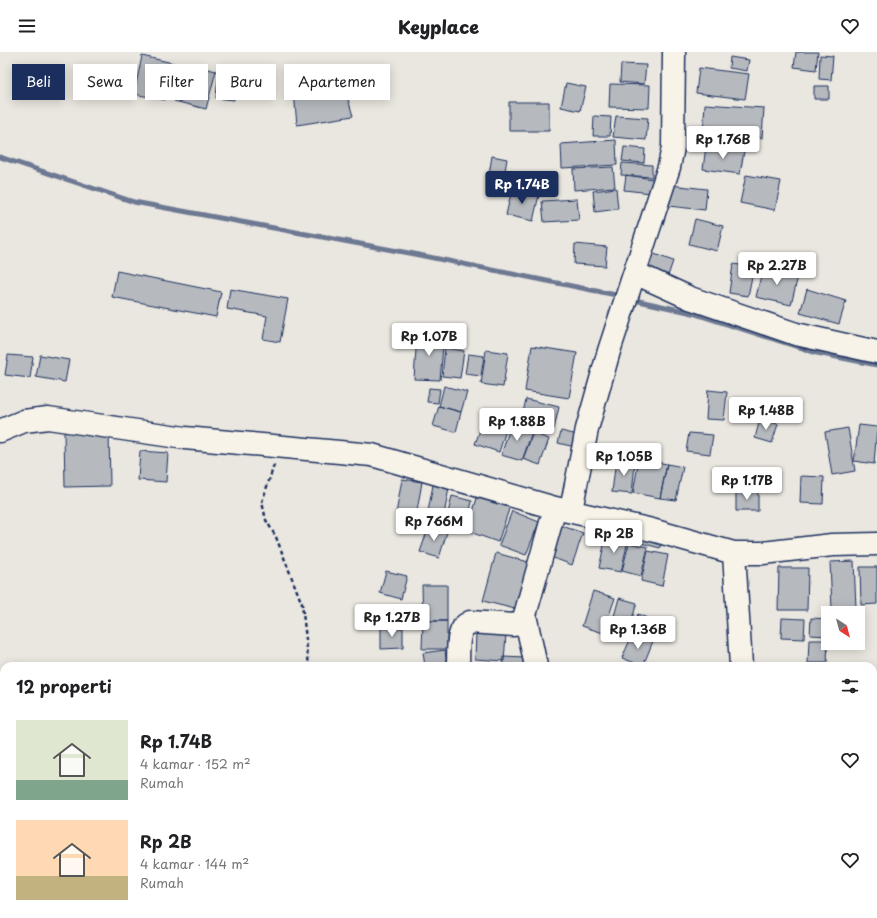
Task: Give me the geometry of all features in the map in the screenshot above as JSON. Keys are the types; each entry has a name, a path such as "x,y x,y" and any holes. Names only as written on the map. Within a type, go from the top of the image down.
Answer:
{"street":[{"path":"458,662 460,632 465,625 470,622 514,625 522,621 563,509 609,351 669,167 673,147 674,52"},
{"path":"633,279 796,334 877,352"},
{"path":"0,431 24,421 48,418 185,438 372,455 563,509 734,553 763,553 832,545 877,544"},
{"path":"734,553 741,662"},
{"path":"525,615 535,662"}],"path":[{"path":"281,446 262,502 266,520 276,537 302,604 309,662"}],"building":[{"path":"796,52 818,52 816,70 794,67"},
{"path":"820,55 833,56 831,80 819,79"},
{"path":"142,56 173,63 145,64 145,96 137,95 137,80"},
{"path":"730,57 749,60 747,71 729,68"},
{"path":"621,64 646,65 644,84 620,82"},
{"path":"699,68 749,74 745,99 696,93"},
{"path":"208,69 216,71 206,109 174,101 208,100"},
{"path":"566,83 586,87 580,111 561,107"},
{"path":"610,84 650,85 649,108 609,107"},
{"path":"814,86 829,86 829,99 814,99"},
{"path":"295,100 348,100 353,116 297,125"},
{"path":"509,102 549,102 549,131 509,131"},
{"path":"705,104 764,108 762,138 703,134"},
{"path":"594,116 611,117 610,136 593,136"},
{"path":"616,116 648,118 646,140 613,137"},
{"path":"616,140 617,165 562,168 561,144"},
{"path":"706,146 744,151 740,174 703,169"},
{"path":"624,147 645,149 644,163 622,161"},
{"path":"492,156 507,159 503,183 488,181"},
{"path":"622,163 652,165 652,177 621,175"},
{"path":"613,167 615,187 574,190 573,169"},
{"path":"626,175 653,179 651,193 624,190"},
{"path":"746,175 781,181 775,210 740,203"},
{"path":"670,185 707,189 705,210 668,206"},
{"path":"616,188 618,209 595,212 593,191"},
{"path":"512,189 539,195 533,221 506,215"},
{"path":"577,199 579,220 544,222 542,201"},
{"path":"695,219 723,226 717,251 689,244"},
{"path":"575,244 607,247 605,266 574,264"},
{"path":"649,252 673,261 668,276 643,267"},
{"path":"733,264 754,267 748,296 729,293"},
{"path":"763,267 798,276 791,305 756,297"},
{"path":"117,271 221,292 216,317 112,297"},
{"path":"230,289 288,299 280,342 263,339 267,316 227,309"},
{"path":"807,289 846,301 839,324 800,313"},
{"path":"417,334 444,335 440,380 414,379"},
{"path":"532,346 577,353 569,398 525,391"},
{"path":"445,348 464,351 460,378 442,376"},
{"path":"486,350 508,353 503,387 481,384"},
{"path":"468,354 484,356 481,376 465,374"},
{"path":"8,355 33,357 30,378 5,375"},
{"path":"40,355 69,360 65,382 36,377"},
{"path":"444,386 467,392 461,412 439,406"},
{"path":"429,388 440,389 438,403 427,402"},
{"path":"708,390 727,392 724,420 706,419"},
{"path":"526,399 559,407 554,429 521,422"},
{"path":"439,406 461,412 456,432 433,426"},
{"path":"486,414 509,421 499,452 475,444"},
{"path":"760,419 778,424 772,443 755,438"},
{"path":"512,422 533,429 522,461 501,455"},
{"path":"859,425 877,427 874,464 854,461"},
{"path":"848,428 855,471 832,475 825,432"},
{"path":"109,431 110,486 65,487 64,432"},
{"path":"561,431 582,436 579,448 558,443"},
{"path":"533,433 549,439 540,465 523,459"},
{"path":"689,433 713,435 710,454 686,451"},
{"path":"140,451 168,453 166,482 138,480"},
{"path":"639,459 667,464 660,498 633,493"},
{"path":"616,460 635,463 632,494 612,492"},
{"path":"667,464 683,467 676,500 660,498"},
{"path":"801,476 824,477 823,504 800,503"},
{"path":"402,479 422,482 416,517 396,514"},
{"path":"433,485 449,488 443,520 427,517"},
{"path":"736,491 758,491 758,511 736,511"},
{"path":"478,495 510,506 498,542 467,531"},
{"path":"452,496 472,501 466,530 445,526"},
{"path":"512,511 539,522 526,555 499,545"},
{"path":"429,526 447,532 439,558 420,552"},
{"path":"562,526 583,533 572,565 551,557"},
{"path":"634,527 663,535 660,548 630,540"},
{"path":"606,536 628,540 621,572 599,568"},
{"path":"629,543 648,547 641,576 622,571"},
{"path":"648,551 668,555 662,586 641,581"},
{"path":"496,553 532,563 519,610 483,601"},
{"path":"854,561 856,606 832,606 830,562"},
{"path":"860,567 877,567 877,604 861,605"},
{"path":"779,568 808,568 807,610 778,610"},
{"path":"386,571 407,576 401,599 380,593"},
{"path":"422,585 447,585 447,621 423,621"},
{"path":"593,591 615,598 603,633 582,626"},
{"path":"619,598 637,603 631,622 614,616"},
{"path":"638,614 660,624 653,639 631,630"},
{"path":"782,618 805,619 804,639 781,638"},
{"path":"811,618 821,619 821,636 810,635"},
{"path":"423,621 447,621 447,649 422,649"},
{"path":"381,628 403,628 403,648 381,649"},
{"path":"476,633 506,634 504,661 475,659"},
{"path":"633,633 653,641 645,662 632,662 622,658"},
{"path":"809,640 821,640 821,650 828,650 827,662 808,662"},
{"path":"445,650 446,662 424,662 423,653"},
{"path":"503,657 526,658 526,662 502,662"}],"waterway":[{"path":"0,157 134,202 414,254 621,296"},
{"path":"630,299 693,313 817,353 877,365"}]}
